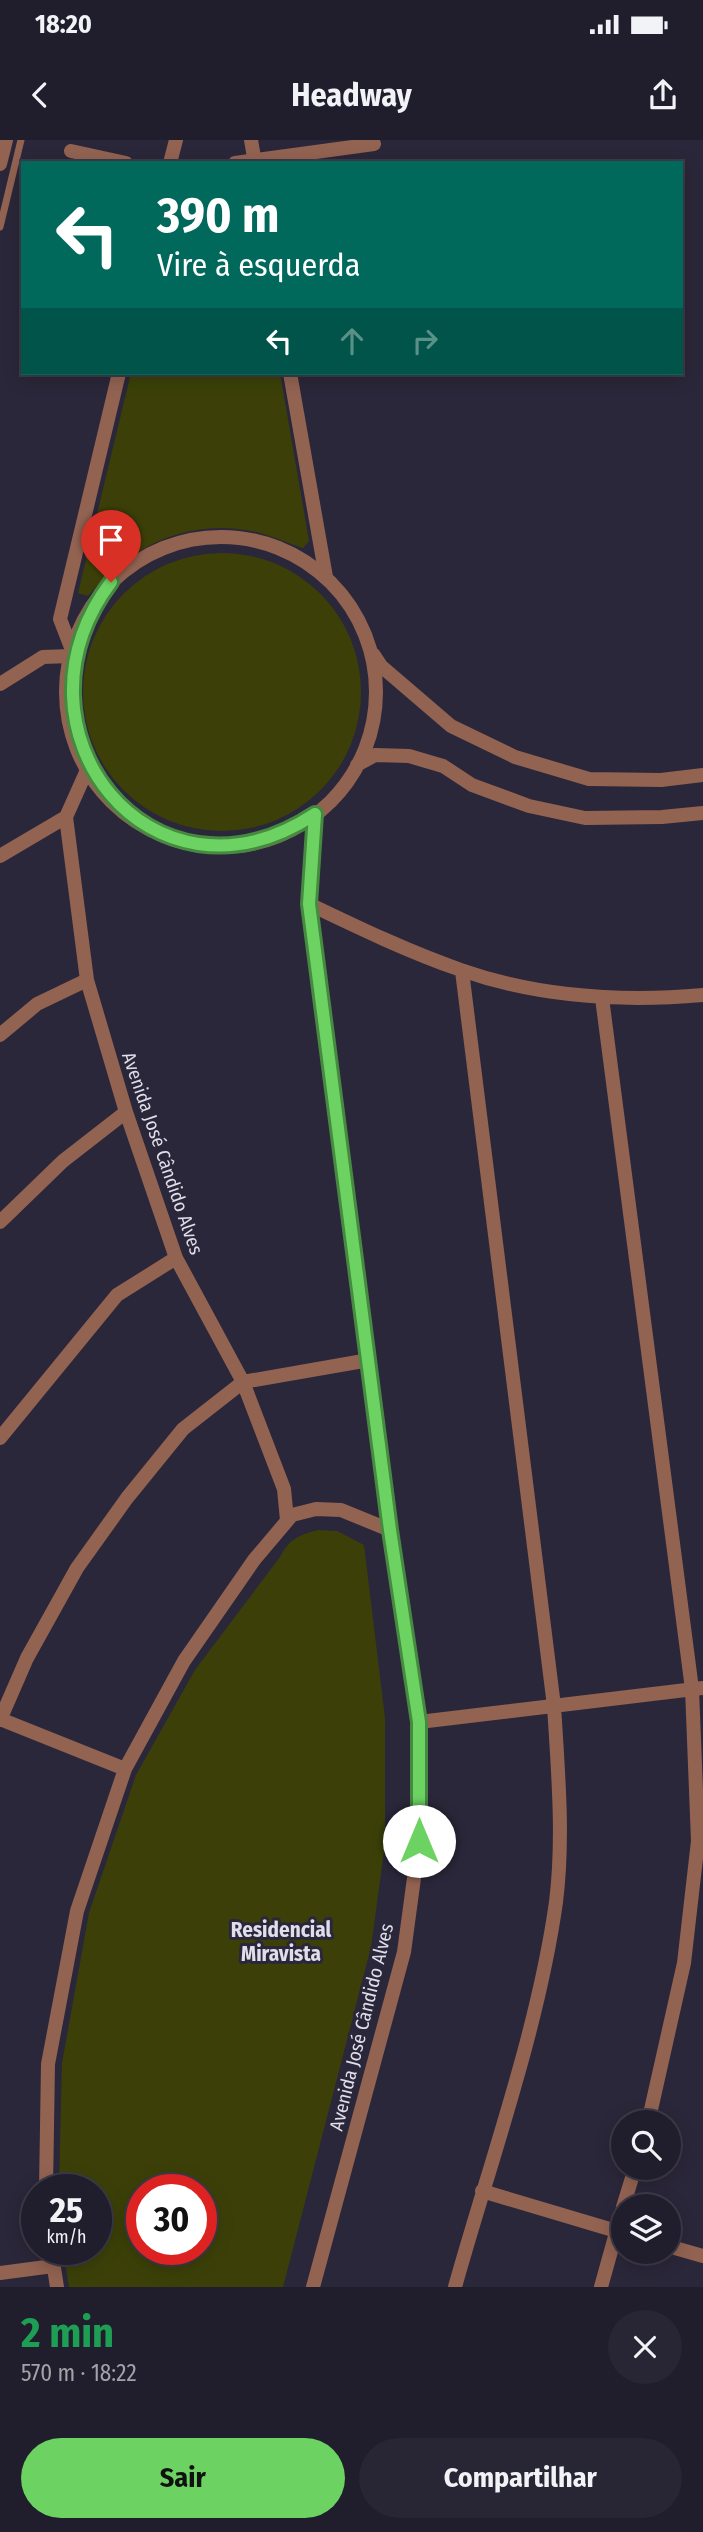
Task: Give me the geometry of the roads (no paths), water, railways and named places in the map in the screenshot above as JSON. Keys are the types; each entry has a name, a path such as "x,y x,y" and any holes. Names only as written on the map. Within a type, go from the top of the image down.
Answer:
{"street":[{"path":"0,164 6,140"},
{"path":"171,161 176,140"},
{"path":"251,140 255,161 374,144"},
{"path":"71,151 117,161"},
{"path":"71,653 60,619 119,375"},
{"path":"290,375 326,577"},
{"path":"369,647 374,677 374,708 371,728 356,765 345,783 315,814 298,826 260,842 219,847 198,845 178,841 141,824 109,799 87,770 76,746 66,702 71,653 86,617 111,582 146,556 186,540 229,537 260,542 291,553 326,577 352,610 381,666 451,726 515,757 589,779 661,780 703,775"},
{"path":"0,684 43,657 71,653"},
{"path":"356,765 375,755 410,756 443,766 471,785 529,806 585,818 662,817 703,813"},
{"path":"0,856 66,817 87,770"},
{"name":"Avenida José Cândido Alves","path":"313,2287 404,1952 419,1841 419,1722 390,1530 309,904 315,814"},
{"name":"Avenida José Cândido Alves","path":"66,817 87,980 126,1112 176,1258 243,1382 284,1489 287,1520"},
{"path":"309,904 462,971 540,990 602,999 703,995"},
{"path":"455,2287 538,1998 556,1901 559,1793 554,1706 462,971"},
{"path":"0,1035 37,1004 87,980"},
{"path":"602,999 697,1689 698,1841 684,1963 651,2110"},
{"path":"0,1222 63,1161 126,1112"},
{"path":"0,1438 117,1294 176,1258"},
{"path":"125,1769 0,1719 27,1658 71,1579 113,1518 183,1429 243,1382 369,1360"},
{"path":"46,2174 48,2064 77,1911 125,1769 184,1661 254,1560 292,1515 316,1509 341,1510 390,1530"},
{"path":"419,1722 697,1689"},
{"path":"482,2190 611,2229"},
{"path":"681,2250 703,2256"},
{"path":"601,2287 611,2258"},
{"path":"0,2273 53,2266 57,2287"}],"lane":[{"path":"0,227 21,140"}],"district":[{"name":"Residencial Miravista","path":"281,1942"}]}
